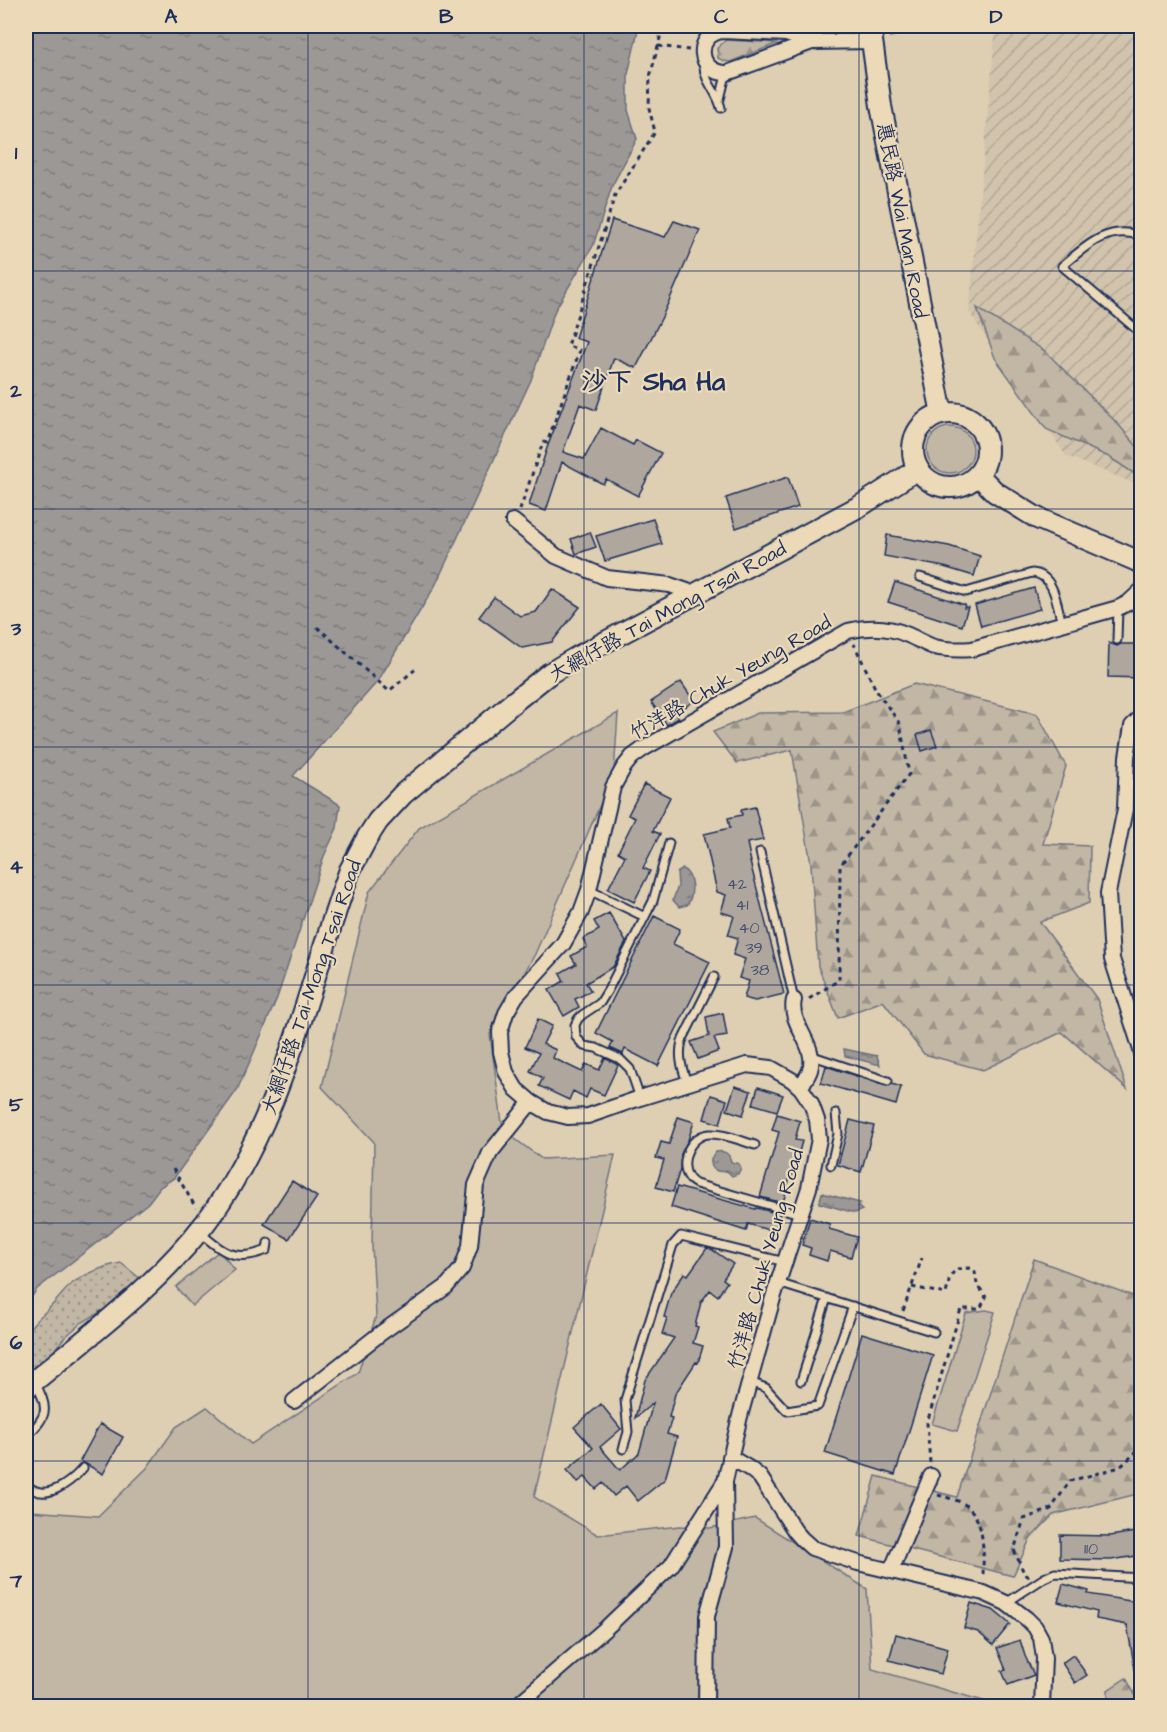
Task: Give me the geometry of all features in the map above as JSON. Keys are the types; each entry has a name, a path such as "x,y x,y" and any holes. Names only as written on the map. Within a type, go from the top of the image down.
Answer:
{"main road":[{"name":"惠民路 Wai Man Road","path":"871,33 881,106 942,414"},
{"path":"942,414 954,414 975,423 982,432 987,454 978,475 969,482 947,487 926,478 918,469 913,447 922,426 931,419 942,414"},
{"name":"大網仔路 Tai Mong Tsai Road","path":"30,1385 164,1269 202,1226 224,1195 255,1143 272,1107 350,870 378,821 413,785 550,673 860,506 918,469"},
{"path":"978,475 995,492 1037,518 1142,563"}],"street":[{"path":"812,42 786,34 711,31 705,41 703,56 716,72 732,71 812,42 871,33"},
{"path":"513,521 556,556 607,578 670,585 696,594"},
{"name":"竹洋路 Chuk Yeung Road","path":"706,1707 707,1616 726,1547 724,1481 778,1283 809,1188 819,1139 817,1120 811,1103 801,1088 792,1080 771,1068 747,1065 588,1116 568,1117 548,1112 531,1102 516,1089 506,1072 501,1052 500,1032 506,1013 516,996 563,944 581,912 589,890 613,787 624,767 643,749 848,631 873,627 885,628 933,646 959,650 985,646 1118,608 1128,603 1142,590"},
{"path":"1142,716 1132,726 1127,757 1125,809 1108,893 1112,959 1142,1053"},
{"path":"793,1005 810,1055 810,1069 801,1088"},
{"path":"294,1401 381,1333 446,1287 462,1268 471,1246 476,1185 490,1153 531,1102"},
{"path":"730,1457 750,1468 760,1477 795,1531 812,1548 858,1563 984,1593 1006,1603 1035,1627 1041,1638 1044,1658 1042,1707"},
{"path":"891,1571 931,1476"},
{"path":"516,1707 605,1629 671,1566 724,1481"}],"lane":[{"path":"703,56 705,76 720,99"},
{"path":"721,108 720,99 725,79 732,71"},
{"path":"1142,236 1117,232 1099,237 1062,266 1142,334"},
{"path":"920,577 966,592 1032,573 1041,575 1051,585 1062,624"},
{"path":"1117,640 1118,608"},
{"path":"640,1098 630,1069 620,1059 596,1048 584,1046 576,1037 575,1031 578,1019 594,1008 605,996 653,901 669,843"},
{"path":"760,852 793,1005"},
{"path":"589,890 645,917"},
{"path":"687,1083 680,1064 680,1048 714,977"},
{"path":"810,1055 888,1081"},
{"path":"831,1166 838,1134 836,1113"},
{"path":"819,1139 838,1134"},
{"path":"755,1145 719,1135 704,1135 694,1141 689,1149 684,1161 686,1174 696,1184 800,1214"},
{"path":"202,1226 214,1246 233,1255 250,1257 267,1250 268,1243"},
{"path":"623,1449 628,1432 625,1400 673,1245 681,1236 785,1262"},
{"path":"778,1283 934,1332"},
{"path":"801,1381 827,1298"},
{"path":"750,1382 766,1388 787,1411 818,1406 853,1306"},
{"path":"26,1437 41,1422 45,1407 41,1393 30,1385"},
{"path":"26,1484 30,1489 40,1492 55,1491 71,1481 83,1468"},
{"path":"1006,1603 1058,1573 1142,1578"}],"path":[{"path":"513,521 523,505 543,442 547,443 580,350 568,346 615,195 655,132 650,108 650,77 663,26"},
{"path":"658,46 703,56"},
{"path":"318,627 389,691 417,668"},
{"path":"793,1005 839,980 840,866 909,774 900,724 876,690 848,631"},
{"path":"173,1169 199,1214 202,1226"},
{"path":"900,1321 922,1258"},
{"path":"912,1287 946,1294 950,1277 956,1269 969,1268 975,1272 977,1284 986,1296 981,1309 961,1309 927,1423 931,1476"},
{"path":"1036,1584 1024,1573 1014,1550 1024,1519 1051,1509 1070,1480 1120,1467 1142,1448"},
{"path":"925,1491 958,1501 969,1508 977,1519 982,1551 984,1593"}],"shaded area":[{"path":"996,26 1141,26 1141,486 1066,456 969,312"}],"green space":[{"path":"892,26 924,26 919,30 890,37"},
{"path":"726,40 778,43 730,62 718,58 717,48"},
{"path":"977,308 1045,351 1117,423 1141,451 1141,478 1109,457 1046,429 995,358"},
{"path":"955,427 967,433 972,441 972,459 967,467 959,472 945,473 937,470 930,463 927,445 930,437 937,430"},
{"path":"914,684 1037,714 1066,766 1043,844 1090,846 1089,903 1040,922 1097,999 1127,1089 1062,1032 983,1070 924,1054 883,1001 838,1018 818,966 811,864 792,750 737,763 713,732 758,713 843,712"},
{"path":"618,713 614,773 535,954 490,1034 503,1130 542,1159 615,1155 534,1497 598,1535 680,1526 710,1528 755,1518 867,1589 872,1669 1001,1706 26,1706 26,1506 30,1511 98,1516 147,1468 176,1427 207,1407 251,1444 358,1373 376,1316 372,1246 374,1142 322,1087 369,892 419,828"},
{"path":"219,1251 235,1270 192,1306 176,1287"},
{"path":"1034,1259 1141,1299 1141,1490 1133,1495 1053,1515 1030,1539 1013,1576 859,1536 876,1476 957,1497"},
{"path":"121,1263 142,1280 123,1299 81,1323 26,1379 25,1342 27,1332 34,1323 74,1282 96,1270"},
{"path":"986,1310 995,1312 957,1431 932,1424 966,1313"},
{"path":"1126,1678 1141,1706 1108,1706 1108,1690"}],"water":[{"path":"26,26 639,26 628,74 628,110 637,139 612,186 593,246 555,310 531,380 435,586 378,681 293,776 340,805 337,828 324,856 277,998 237,1090 174,1178 160,1187 148,1203 37,1289 26,1305"},
{"path":"683,869 689,876 692,891 687,905 679,907 673,900 678,886 677,873"},
{"path":"844,1049 877,1056 880,1065 845,1056"},
{"path":"716,1152 726,1153 731,1162 739,1164 741,1168 738,1174 732,1176 727,1171 720,1172 713,1168 711,1159"},
{"path":"822,1193 860,1203 858,1207 862,1210 855,1213 819,1203"}],"building":[{"path":"612,220 665,237 674,221 700,230 662,317 636,368 614,358 596,410 580,404 563,452 584,459 601,428 633,445 636,440 661,453 638,496 606,479 603,484 562,462 546,511 529,505 547,448 587,342 575,338"},
{"path":"788,477 798,507 736,528 726,498"},
{"path":"653,519 662,544 605,561 596,536"},
{"path":"590,532 596,547 576,554 571,539"},
{"path":"887,535 949,546 980,556 974,576 944,567 884,556"},
{"path":"895,582 965,605 964,608 968,607 962,626 888,602"},
{"path":"1034,588 1040,609 981,626 975,605"},
{"path":"552,589 580,607 552,642 522,648 479,617 494,597 520,616 536,612"},
{"path":"1109,643 1117,646 1142,644 1142,678 1108,677"},
{"path":"681,682 694,701 676,713 679,718 667,725 651,702"},
{"path":"931,730 937,746 922,751 917,735"},
{"path":"644,784 670,797 653,831 660,834 643,868 650,871 634,902 608,889 625,856 618,852 635,818 628,815"},
{"path":"755,807 763,840 747,843 784,994 755,1001 744,998 749,981 739,978 745,959 733,955 738,938 728,935 734,916 721,912 726,895 717,892 704,834 730,828 728,818 742,815 741,810"},
{"path":"609,913 626,942 613,967 586,983 591,991 575,999 579,1007 564,1016 549,990 564,981 560,973 576,964 571,956 587,947 583,939 599,930 594,921"},
{"path":"654,916 680,929 673,944 710,962 658,1066 625,1049 623,1054 610,1048 613,1042 596,1033"},
{"path":"723,1013 727,1036 714,1038 719,1051 698,1059 691,1042 709,1036 706,1017"},
{"path":"538,1019 552,1026 543,1044 556,1050 553,1058 582,1072 586,1064 599,1070 605,1058 618,1065 604,1095 590,1089 586,1098 573,1091 569,1100 539,1086 543,1078 530,1071 539,1053 525,1047"},
{"path":"826,1066 886,1086 892,1084 901,1087 896,1105 821,1083"},
{"path":"735,1086 751,1091 743,1115 727,1110"},
{"path":"758,1087 783,1095 777,1111 753,1104"},
{"path":"711,1095 727,1100 720,1124 704,1119"},
{"path":"777,1114 800,1121 795,1140 802,1141 783,1203 760,1197 779,1132 772,1130"},
{"path":"678,1117 694,1122 681,1154 680,1169 673,1192 656,1187 664,1160 656,1158 661,1142 669,1144"},
{"path":"850,1120 874,1126 861,1172 838,1165"},
{"path":"292,1181 317,1197 289,1239 264,1224"},
{"path":"677,1187 780,1214 775,1232 748,1224 746,1231 671,1207"},
{"path":"810,1218 830,1224 829,1229 857,1237 851,1257 830,1251 827,1261 809,1255 811,1248 802,1245"},
{"path":"707,1248 733,1264 723,1279 727,1282 718,1296 710,1290 701,1302 695,1326 698,1327 693,1343 703,1346 698,1363 696,1362 675,1394 667,1434 677,1437 665,1479 638,1501 626,1486 614,1496 603,1483 596,1489 585,1477 578,1482 567,1470 593,1448 574,1427 601,1404 621,1429 600,1447 620,1470 639,1453 653,1403 635,1418 645,1380 674,1338 662,1334 671,1293 684,1273 688,1275"},
{"path":"862,1333 933,1355 895,1475 825,1453"},
{"path":"100,1424 123,1437 103,1474 80,1461"},
{"path":"1142,1531 1142,1555 1111,1560 1060,1559 1060,1535 1110,1536"},
{"path":"1063,1584 1089,1591 1088,1594 1142,1601 1142,1670 1135,1670 1127,1625 1096,1619 1097,1612 1058,1602"},
{"path":"971,1603 993,1610 1010,1624 993,1645 978,1632 964,1628"},
{"path":"896,1634 948,1648 941,1674 889,1660"},
{"path":"1020,1640 1034,1675 1008,1685 1002,1671 1006,1670 997,1648"},
{"path":"1073,1655 1087,1675 1075,1683 1062,1663"}],"district":[{"name":"沙下 Sha Ha","path":"653,381"}]}
